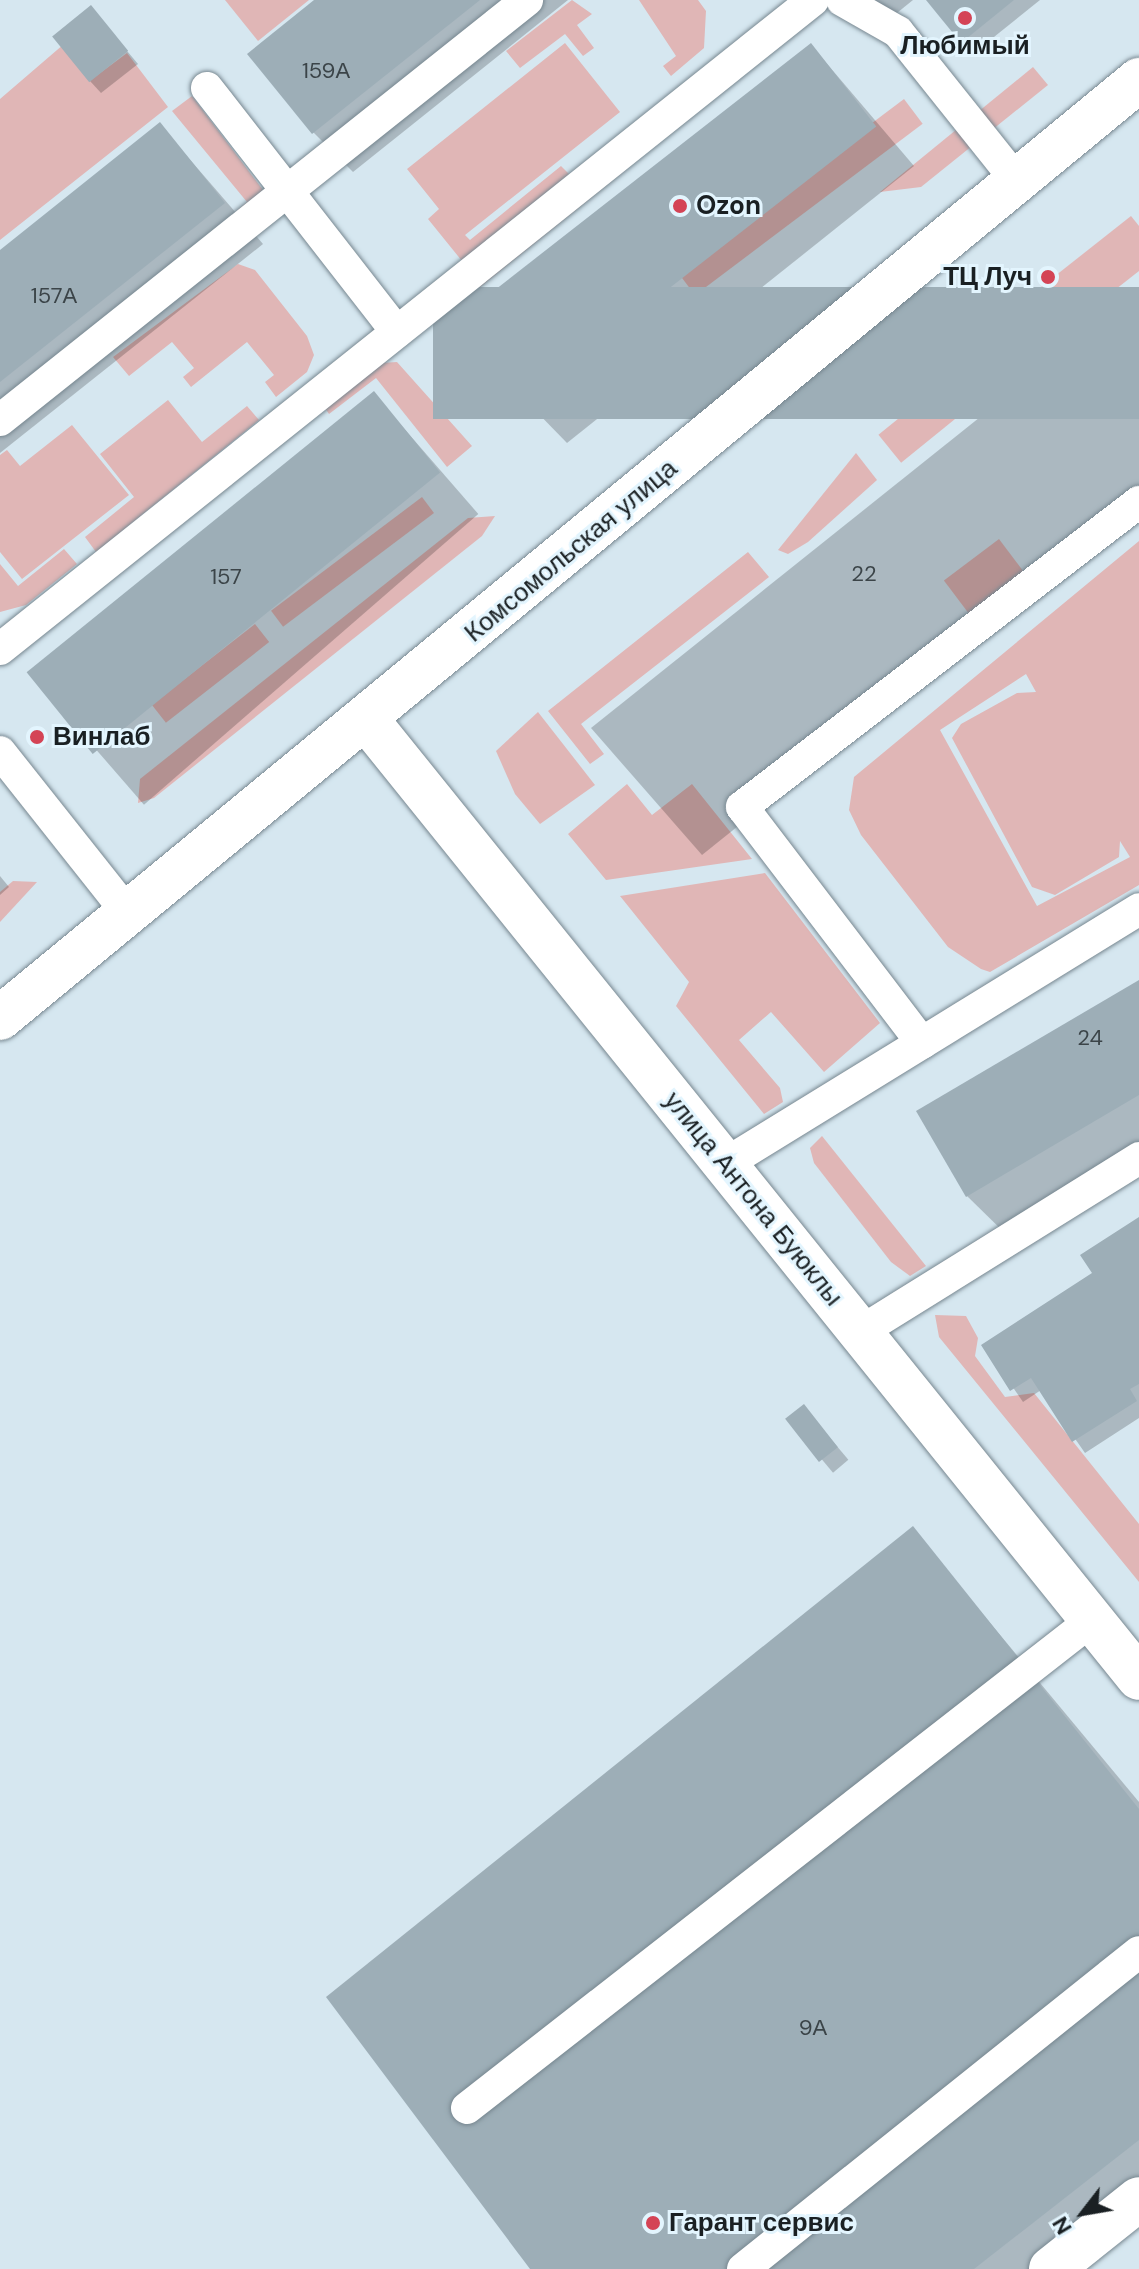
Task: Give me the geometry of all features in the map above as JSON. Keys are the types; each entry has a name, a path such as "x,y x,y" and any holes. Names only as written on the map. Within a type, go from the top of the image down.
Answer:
{"main road":[{"name":"Комсомольская улица","path":"0,1018 367,720 1139,80"},
{"name":"улица Антона Буюклы","path":"367,720 1092,1620 1136,1669"},
{"path":"1051,2269 1139,2199"}],"lane":[{"path":"0,420 527,0"},
{"path":"0,649 813,0"},
{"path":"842,0 898,32 1017,181"},
{"path":"207,88 397,332"},
{"path":"922,1043 742,807 1139,502"},
{"path":"0,752 129,915"},
{"path":"725,1164 1139,909"},
{"path":"860,1332 1139,1158"},
{"path":"467,2108 1092,1620"},
{"path":"743,2269 1139,1952"}],"shaded area":[{"path":"225,0 309,0 258,41"},
{"path":"572,0 592,14 577,25 594,48 583,56 565,34 520,68 506,51"},
{"path":"639,0 698,0 706,11 704,48 671,76 663,66 676,56"},
{"path":"565,43 620,112 465,235 470,240 561,166 569,174 462,261 428,219 439,209 407,169"},
{"path":"64,44 91,80 127,53 168,107 0,240 0,99"},
{"path":"1033,67 1048,85 921,187 880,192"},
{"path":"192,96 263,190 199,244 247,202 172,111"},
{"path":"904,99 923,124 695,295 676,271"},
{"path":"632,165 454,308 530,403 521,410 445,312"},
{"path":"1131,216 1139,226 1139,271 1046,344 1017,306"},
{"path":"238,264 255,270 307,336 314,355 307,372 276,397 265,382 274,375 247,342 191,387 183,377 194,368 172,342 129,376 113,357"},
{"path":"1009,329 1032,357 901,463 878,435"},
{"path":"397,362 472,446 447,467 376,378 329,414 325,408 381,363"},
{"path":"168,400 202,442 247,406 259,420 96,552 85,537 134,497 100,454"},
{"path":"72,425 129,495 22,579 0,552 0,455 7,450 20,466"},
{"path":"856,453 877,480 808,542 788,554 778,550"},
{"path":"422,497 434,513 283,627 271,611"},
{"path":"495,516 482,536 154,798 138,803 140,779 468,518"},
{"path":"999,539 1024,572 969,613 944,581"},
{"path":"1139,541 1139,885 990,972 981,969 948,947 861,835 849,810 854,777","holes":["1026,674 1036,692 1017,693 961,724 952,738 1032,887 1055,895 1119,857 1120,841 1130,857 1037,906 940,730"]},
{"path":"64,549 77,564 26,605 0,612 0,564 18,586"},
{"path":"748,552 769,577 581,724 604,754 590,764 548,711"},
{"path":"255,624 269,642 166,723 152,705"},
{"path":"538,712 595,785 540,824 515,794 496,751"},
{"path":"627,784 652,815 692,784 752,859 606,880 568,834"},
{"path":"765,873 880,1023 824,1072 771,1012 739,1040 780,1088 783,1102 764,1114 676,1006 689,982 620,896"},
{"path":"13,881 37,882 0,922 0,892"},
{"path":"822,1136 926,1266 910,1276 891,1262 814,1163 810,1148"},
{"path":"935,1315 966,1316 978,1338 975,1356 1005,1397 1034,1393 1139,1524 1139,1582 939,1337"}],"building":[{"path":"314,0 480,0 312,134 247,54"},
{"path":"926,0 1014,0 961,43"},
{"path":"91,5 128,51 89,82 52,36"},
{"path":"811,43 876,127 523,402 458,319"},
{"path":"160,122 225,203 0,382 0,250"},
{"path":"433,287 1139,287 1139,419 433,419"},
{"path":"374,391 440,473 93,754 27,672"},
{"path":"1139,980 1139,1095 966,1197 916,1111"},
{"path":"1139,1217 1139,1384 1130,1389 1137,1401 1072,1442 1031,1378 1010,1391 981,1345 1092,1273 1080,1255"},
{"path":"804,1404 838,1447 819,1462 785,1419"},
{"path":"913,1526 1139,1809 1139,2140 974,2269 530,2269 326,1997"}],"place":[{"name":"Любимый","path":"965,18"},
{"name":"Ozon","path":"680,206"},
{"name":"ТЦ Луч","path":"1048,277"},
{"name":"Винлаб","path":"37,737"},
{"name":"Гарант сервис","path":"653,2223"}]}
